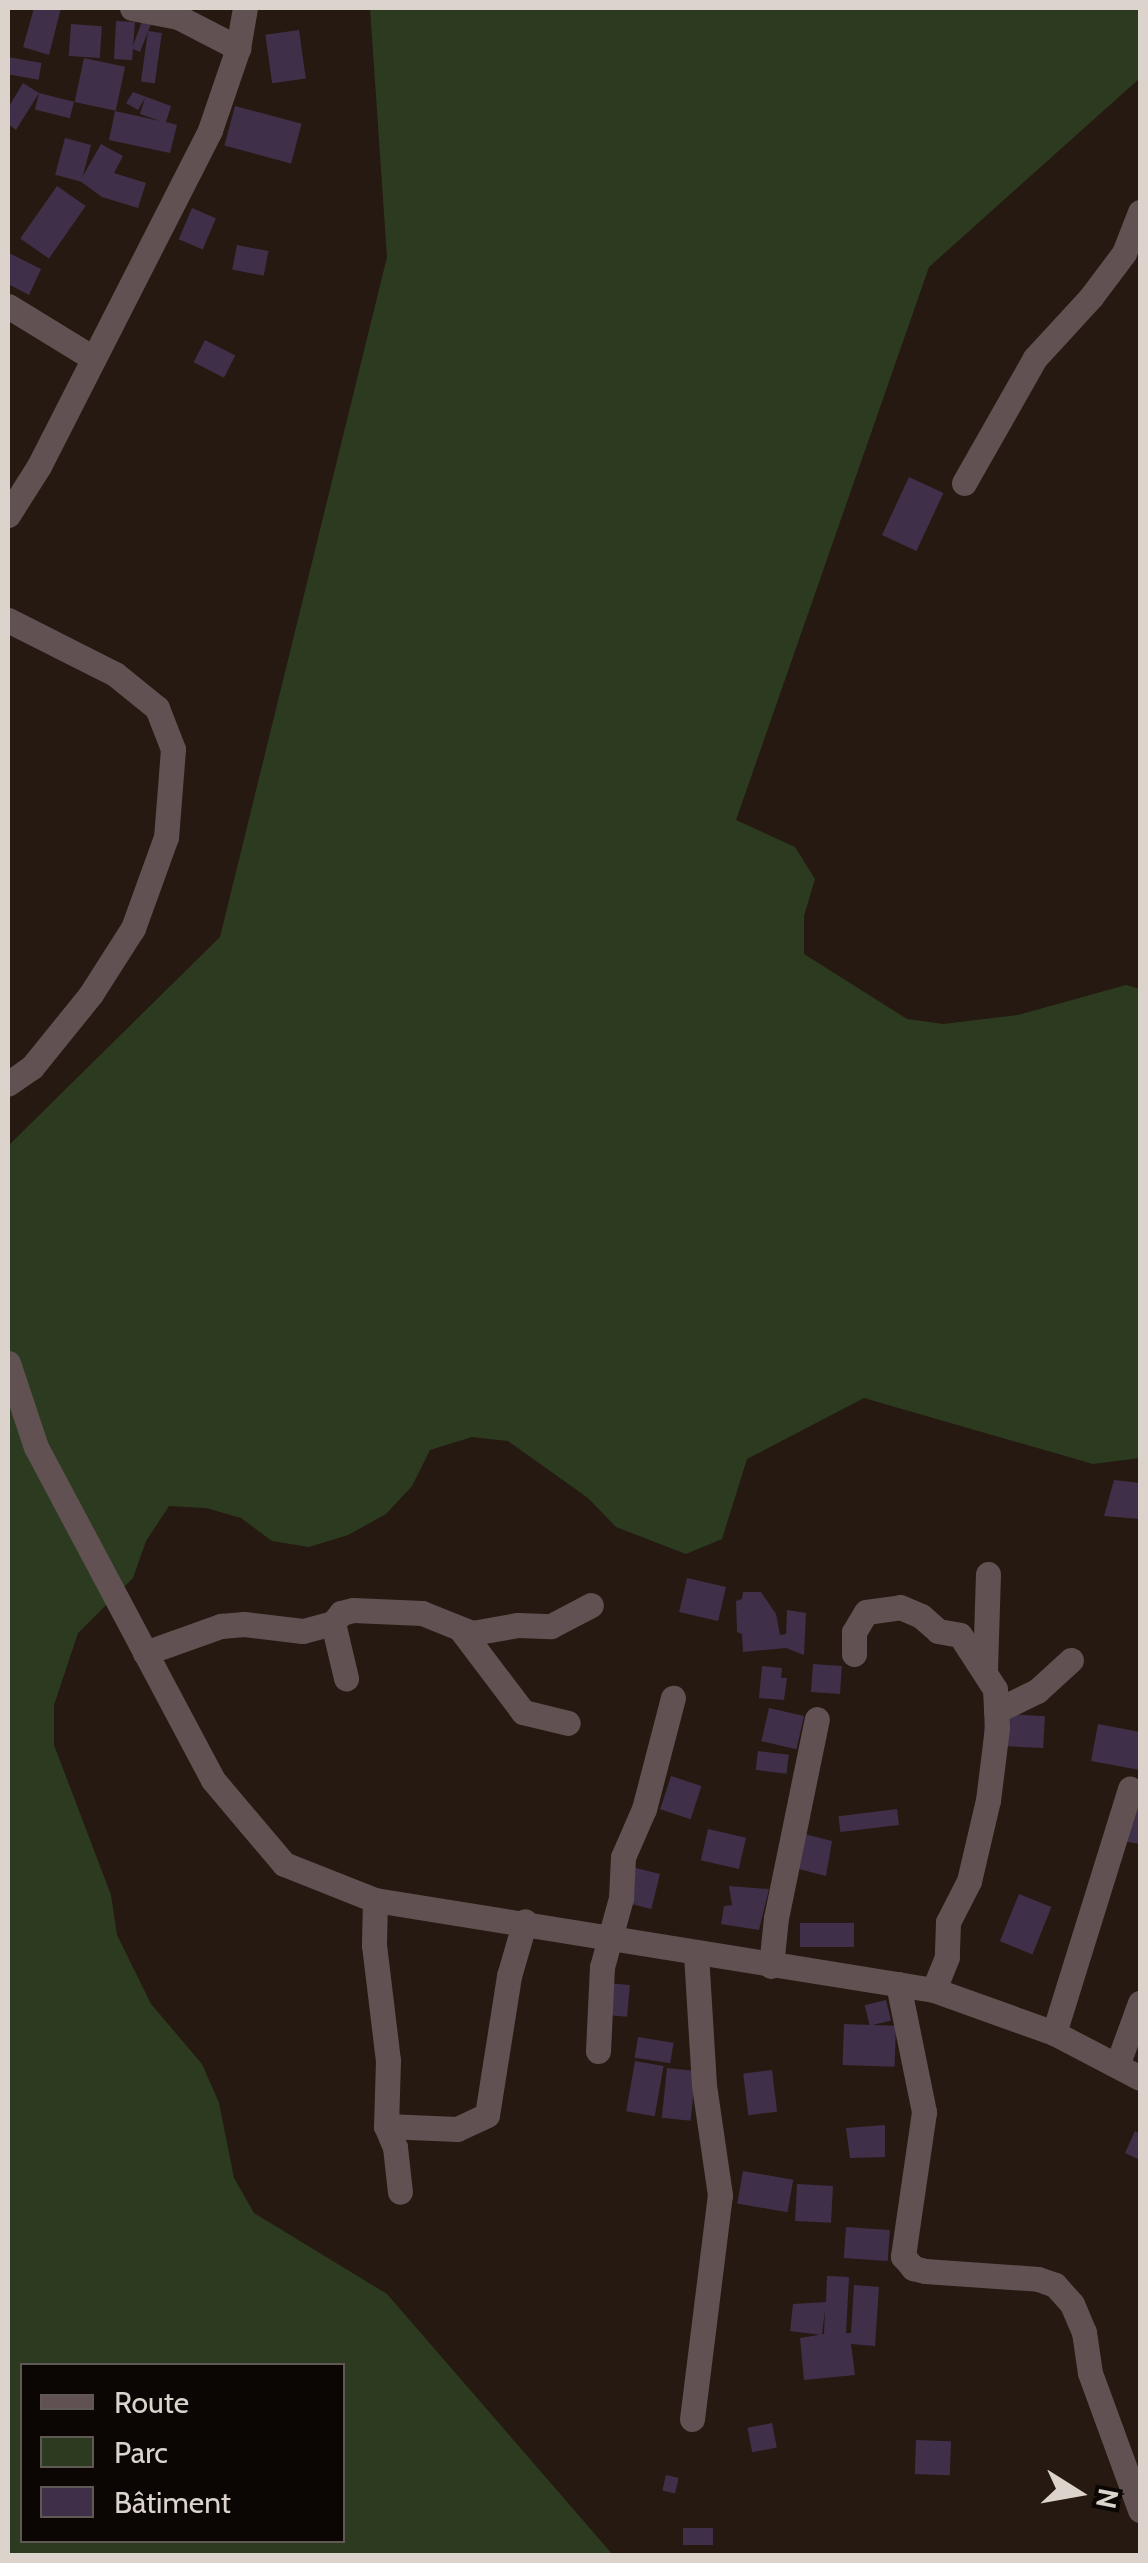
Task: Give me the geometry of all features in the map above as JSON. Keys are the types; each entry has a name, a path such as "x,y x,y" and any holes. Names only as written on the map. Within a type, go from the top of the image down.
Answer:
{"street":[{"path":"132,8 178,17 238,48"},
{"path":"8,516 39,466 210,130 238,48 246,8"},
{"path":"964,483 1035,358 1091,297 1124,253 1140,212"},
{"path":"8,306 93,358"},
{"path":"8,620 116,674 157,708 173,749 166,837 133,928 91,994 32,1067 8,1084"},
{"path":"8,1363 36,1448 213,1780 284,1864 375,1900 525,1921 696,1955 934,1990 1054,2033 1118,2063 1140,2078"},
{"path":"985,1669 988,1574"},
{"path":"461,1630 551,1626 591,1605"},
{"path":"854,1654 854,1632 866,1612 900,1607 921,1616 938,1631 960,1635 995,1689 988,1800 968,1881 948,1922 947,1957 934,1990"},
{"path":"145,1653 222,1626 244,1624 303,1631 333,1624 342,1614 353,1610 422,1614 443,1618 461,1630 523,1712 568,1722"},
{"path":"333,1624 346,1678"},
{"path":"996,1711 1037,1691 1070,1660"},
{"path":"598,2051 608,1938 621,1898 623,1857 658,1766 672,1698"},
{"path":"771,1966 776,1918 817,1719"},
{"path":"1054,2033 1130,1789"},
{"path":"375,1900 374,1945 388,2060 386,2126 395,2147 400,2192"},
{"path":"386,2126 457,2129 487,2115 509,1976 525,1921"},
{"path":"692,2419 720,2195 704,2085 696,1955"},
{"path":"898,1984 924,2112 903,2256 912,2268 925,2271 1038,2279 1055,2285 1072,2304 1084,2332 1090,2372 1140,2510"},
{"path":"1118,2063 1140,2003"}],"green space":[{"path":"370,8 1140,8 1140,78 929,267 736,820 795,847 815,879 804,916 804,954 907,1019 943,1024 1018,1015 1126,985 1140,989 1140,1458 1093,1464 864,1398 747,1459 722,1539 686,1554 616,1527 588,1498 508,1441 472,1437 430,1450 412,1486 386,1514 348,1535 309,1547 272,1541 241,1518 206,1508 169,1506 146,1541 133,1578 78,1633 54,1705 54,1745 111,1895 117,1935 151,2004 202,2064 219,2103 234,2178 254,2213 387,2294 613,2555 8,2556 8,1146 220,937 387,257"}],"building":[{"path":"34,8 61,8 49,55 23,47"},
{"path":"144,15 153,19 140,52 133,49 132,60 114,59 116,21 135,22 133,46"},
{"path":"71,24 102,26 100,58 69,56"},
{"path":"299,30 306,79 272,83 265,35"},
{"path":"148,31 162,33 155,83 141,82"},
{"path":"8,57 41,63 39,80 8,74"},
{"path":"84,58 125,67 116,111 75,102"},
{"path":"23,83 39,93 16,130 8,124 8,108"},
{"path":"133,92 171,106 166,122 177,125 170,153 109,140 115,111 160,121 140,114 145,98 138,110 126,103"},
{"path":"39,93 74,102 70,118 35,109"},
{"path":"235,106 302,124 291,163 224,146"},
{"path":"65,138 91,145 81,182 55,175"},
{"path":"101,144 123,156 114,173 146,183 138,208 102,197 80,181"},
{"path":"57,186 86,206 49,259 20,238"},
{"path":"192,208 216,218 203,249 179,239"},
{"path":"237,245 268,251 264,276 232,270"},
{"path":"9,253 41,269 29,295 8,284"},
{"path":"205,340 235,355 224,378 194,362"},
{"path":"909,477 943,493 916,551 882,535"},
{"path":"1114,1480 1140,1483 1140,1519 1104,1516"},
{"path":"687,1578 726,1587 718,1621 679,1612"},
{"path":"743,1592 761,1592 776,1614 780,1635 786,1634 787,1610 806,1613 804,1655 786,1648 743,1652 742,1634 737,1632 736,1601 742,1599"},
{"path":"813,1664 842,1666 840,1694 811,1692"},
{"path":"762,1666 782,1668 781,1678 787,1678 784,1700 759,1698"},
{"path":"769,1708 804,1716 796,1749 761,1741"},
{"path":"985,1713 1045,1716 1043,1748 983,1745"},
{"path":"1098,1724 1140,1732 1140,1770 1091,1761"},
{"path":"758,1751 789,1755 786,1774 756,1770"},
{"path":"671,1776 701,1786 691,1819 660,1809"},
{"path":"1140,1790 1140,1844 1122,1841"},
{"path":"897,1809 899,1825 840,1832 838,1816"},
{"path":"708,1829 746,1838 739,1869 701,1860"},
{"path":"789,1830 832,1841 826,1876 787,1866"},
{"path":"628,1866 660,1874 651,1909 619,1901"},
{"path":"729,1886 769,1889 759,1930 721,1924 724,1906 732,1905"},
{"path":"1019,1894 1051,1907 1032,1954 1000,1941"},
{"path":"800,1923 854,1923 854,1947 800,1947"},
{"path":"597,1982 630,1985 627,2017 594,2014"},
{"path":"886,2000 891,2020 870,2026 865,2005"},
{"path":"844,2024 896,2026 895,2067 843,2065"},
{"path":"638,2037 674,2043 670,2063 635,2058"},
{"path":"635,2061 664,2066 655,2116 626,2111"},
{"path":"667,2068 696,2071 691,2121 662,2118"},
{"path":"772,2070 777,2112 748,2115 743,2074"},
{"path":"885,2125 885,2157 850,2158 846,2128"},
{"path":"1135,2131 1140,2134 1140,2160 1125,2153"},
{"path":"743,2171 793,2180 787,2212 737,2203"},
{"path":"797,2184 833,2186 831,2223 795,2221"},
{"path":"846,2227 890,2230 888,2261 844,2258"},
{"path":"827,2276 849,2277 846,2333 851,2333 854,2285 879,2287 875,2346 851,2344 855,2375 804,2380 800,2338 820,2335 790,2331 793,2304 826,2302"},
{"path":"772,2423 777,2448 752,2452 747,2428"},
{"path":"916,2440 951,2441 950,2475 915,2474"},
{"path":"666,2475 679,2478 675,2494 662,2491"},
{"path":"683,2528 713,2528 713,2545 683,2545"}]}
